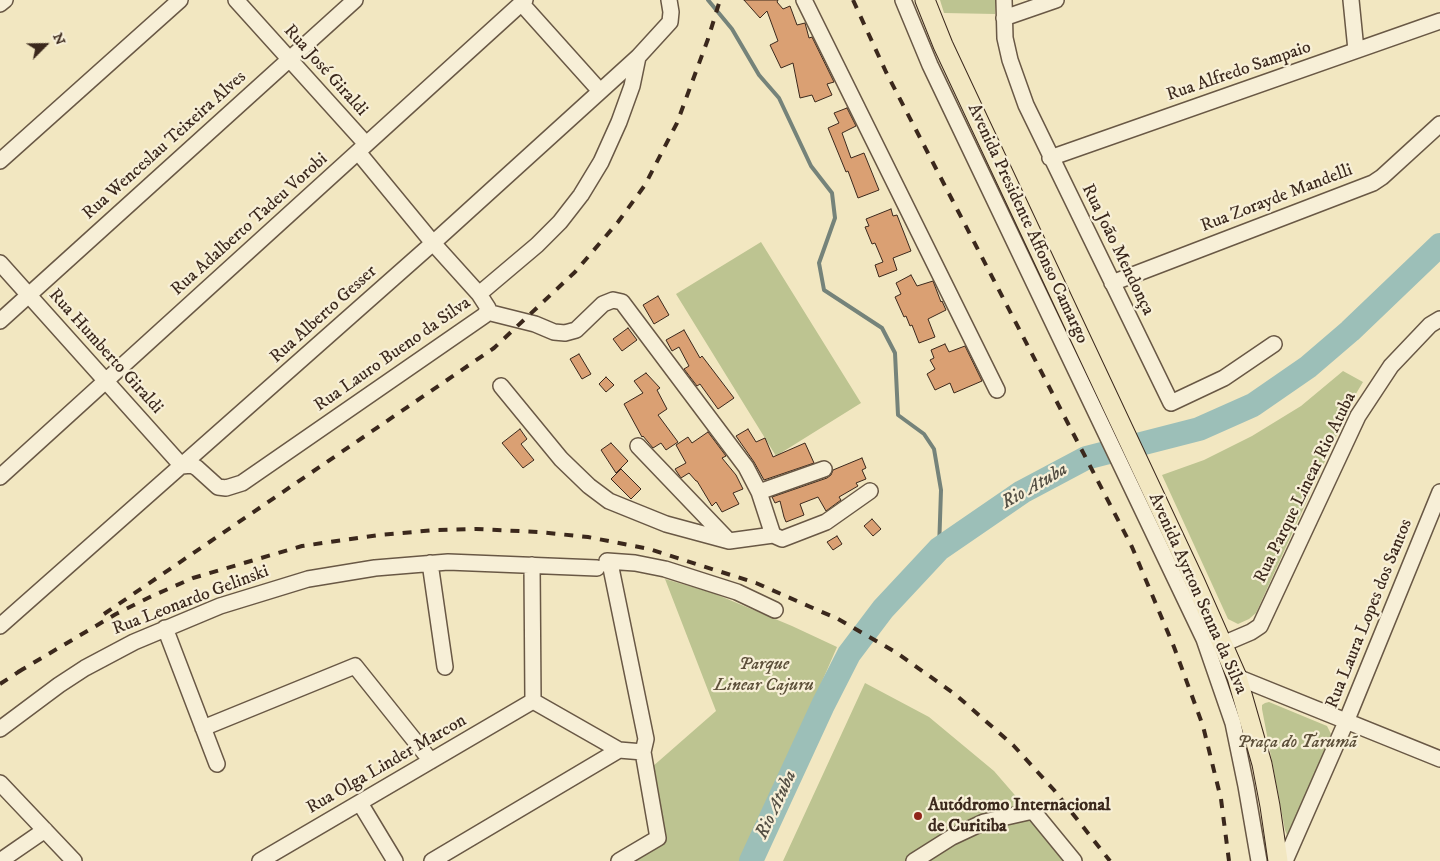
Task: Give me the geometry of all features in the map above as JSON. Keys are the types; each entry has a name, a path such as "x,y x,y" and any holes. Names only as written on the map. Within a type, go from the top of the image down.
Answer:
{"main road":[{"name":"Avenida Presidente Affonso Camargo","path":"924,0 1099,399 1131,446"},
{"name":"Avenida Ayrton Senna da Silva","path":"1131,446 1159,524 1223,644 1237,677 1262,764 1278,861"}],"street":[{"path":"0,4 4,0"},
{"path":"0,161 180,0"},
{"name":"Rua José Giraldi","path":"236,0 289,59 362,148 433,243 479,294"},
{"name":"Rua Wenceslau Teixeira Alves","path":"0,320 355,0"},
{"name":"Rua Alberto Gesser","path":"0,626 433,243 638,57 667,26 671,17 669,0"},
{"path":"804,0 997,390"},
{"path":"903,0 930,66 1099,399 1159,524 1204,639 1233,723 1259,861"},
{"name":"Rua João Mendonça","path":"1004,0 1005,38 1017,83 1050,158 1171,403 1224,378 1274,344"},
{"path":"1004,18 1056,0"},
{"path":"1351,0 1356,50"},
{"path":"523,2 600,91"},
{"name":"Rua Adalberto Tadeu Vorobi","path":"0,477 523,2"},
{"name":"Rua Alfredo Sampaio","path":"1050,158 1440,21"},
{"name":"Rua Lauro Bueno da Silva","path":"182,466 192,465 198,468 218,487 226,488 242,484 485,315 487,304 479,294 537,245 560,222 581,195 601,162 619,122 632,86 638,57"},
{"name":"Rua Zorayde Mandelli","path":"1112,283 1373,183 1440,124"},
{"name":"Rua Humberto Giraldi","path":"0,263 182,466"},
{"path":"487,312 535,324 554,332 565,333 576,330 604,304 613,300 622,302 746,467 759,492 773,535"},
{"name":"Rua Parque Linear Rio Atuba","path":"1223,644 1260,626 1358,416 1391,366 1430,325 1440,319"},
{"path":"500,386 561,458 589,486 609,501 666,524 728,541 773,535 782,539 826,522 870,492"},
{"path":"638,446 728,541"},
{"path":"759,492 824,469"},
{"name":"Rua Laura Lopes dos Santos","path":"1285,861 1346,722 1440,492"},
{"name":"Rua Leonardo Gelinski","path":"0,729 38,699 85,668 134,642 244,598 308,578 375,568 430,563 466,562 605,566 634,563 665,569 737,592 776,610"},
{"path":"430,563 445,667"},
{"path":"532,565 533,701 619,750 643,752"},
{"path":"605,566 646,739 643,752 658,838 620,861"},
{"path":"165,628 217,764"},
{"path":"203,728 355,666 431,761"},
{"path":"1237,677 1440,759"},
{"name":"Rua Olga Linder Marcon","path":"260,861 533,701"},
{"path":"432,861 619,750"},
{"path":"0,783 74,861"},
{"path":"360,803 395,861"},
{"path":"914,861 952,838 984,822 1032,811 1074,861"},
{"path":"0,861 45,830"}],"green space":[{"path":"940,0 996,0 995,14 944,13"},
{"path":"761,242 861,403 776,456 676,294"},
{"path":"1343,371 1363,382 1354,397 1256,613 1238,624 1228,619 1162,475 1204,460 1252,436 1301,406"},
{"name":"Parque Linear Cajuru","path":"665,579 713,593 837,647 744,861 634,861 665,842 652,767 716,711"},
{"name":"Autódromo Internacional de Curitiba","path":"865,683 929,717 994,771 1072,861 783,861"},
{"name":"Praça do Tarumã","path":"1269,702 1327,726 1331,734 1291,833 1287,835 1262,709 1262,705"}],"building":[{"path":"744,0 778,0 777,2 783,9 790,6 797,25 805,23 809,38 812,37 834,82 827,84 832,95 815,102 812,95 800,98 793,63 781,68 770,45 778,41 767,11 760,18"},
{"path":"847,108 856,126 842,133 851,158 864,153 879,190 858,198 828,128 839,123 834,113"},
{"path":"891,209 893,216 897,215 911,251 893,258 897,270 879,277 875,265 883,262 875,243 872,244 865,227 869,226 866,219"},
{"path":"911,275 917,286 933,281 946,310 928,319 935,337 919,343 912,325 910,326 906,316 904,317 895,297 901,294 896,283"},
{"path":"658,296 669,315 654,324 643,305"},
{"path":"628,328 637,340 622,351 613,339"},
{"path":"684,330 700,358 702,356 734,398 718,409 700,384 697,386 684,369 689,366 679,347 672,351 666,340"},
{"path":"945,344 949,352 965,346 982,381 954,393 950,383 935,390 927,374 935,369 930,360 934,358 931,350"},
{"path":"579,354 591,374 582,379 570,359"},
{"path":"646,373 660,388 657,390 667,409 658,415 678,442 666,450 661,443 653,448 642,437 624,404 643,393 634,381"},
{"path":"606,377 614,385 606,392 599,384"},
{"path":"520,429 527,439 521,444 534,460 523,468 502,443"},
{"path":"748,429 756,442 765,438 773,457 805,443 814,463 764,480 736,436"},
{"path":"708,432 726,456 722,458 736,475 743,489 733,493 739,504 722,512 716,502 712,506 697,481 689,473 681,478 675,469 686,463 676,445 688,437 692,443"},
{"path":"611,443 628,461 616,473 601,450"},
{"path":"862,458 866,468 862,470 866,479 856,483 858,486 839,497 841,500 826,511 818,497 800,504 804,515 786,522 780,501 775,503 772,497 827,478 833,470"},
{"path":"621,469 641,489 631,499 611,479"},
{"path":"872,519 881,529 873,536 864,526"},
{"path":"837,536 842,544 833,550 827,542"}],"waterway":[{"path":"708,0 732,29 759,75 779,98 811,166 832,193 835,218 819,263 824,290 882,328 895,353 898,415 924,434 934,449 941,490 939,549"},
{"name":"Rio Atuba","path":"751,861 823,705 849,654 883,609 939,549 1022,492 1086,458 1199,429 1253,405 1308,367 1350,331 1440,245"}],"railway":[{"path":"104,614 494,348 575,272 618,222 645,185 677,123 708,39 720,0"},
{"path":"853,0 886,72 1132,547 1174,647 1203,726 1221,799 1229,861"},
{"path":"18,672 116,614 152,596 193,578 302,546 379,535 436,530 476,529 588,537 649,549 756,583 838,619 897,653 956,695 1013,745 1054,790 1110,861"},
{"path":"0,684 23,669"}],"place":[{"name":"Autódromo Internacional de Curitiba","path":"918,816"}]}
